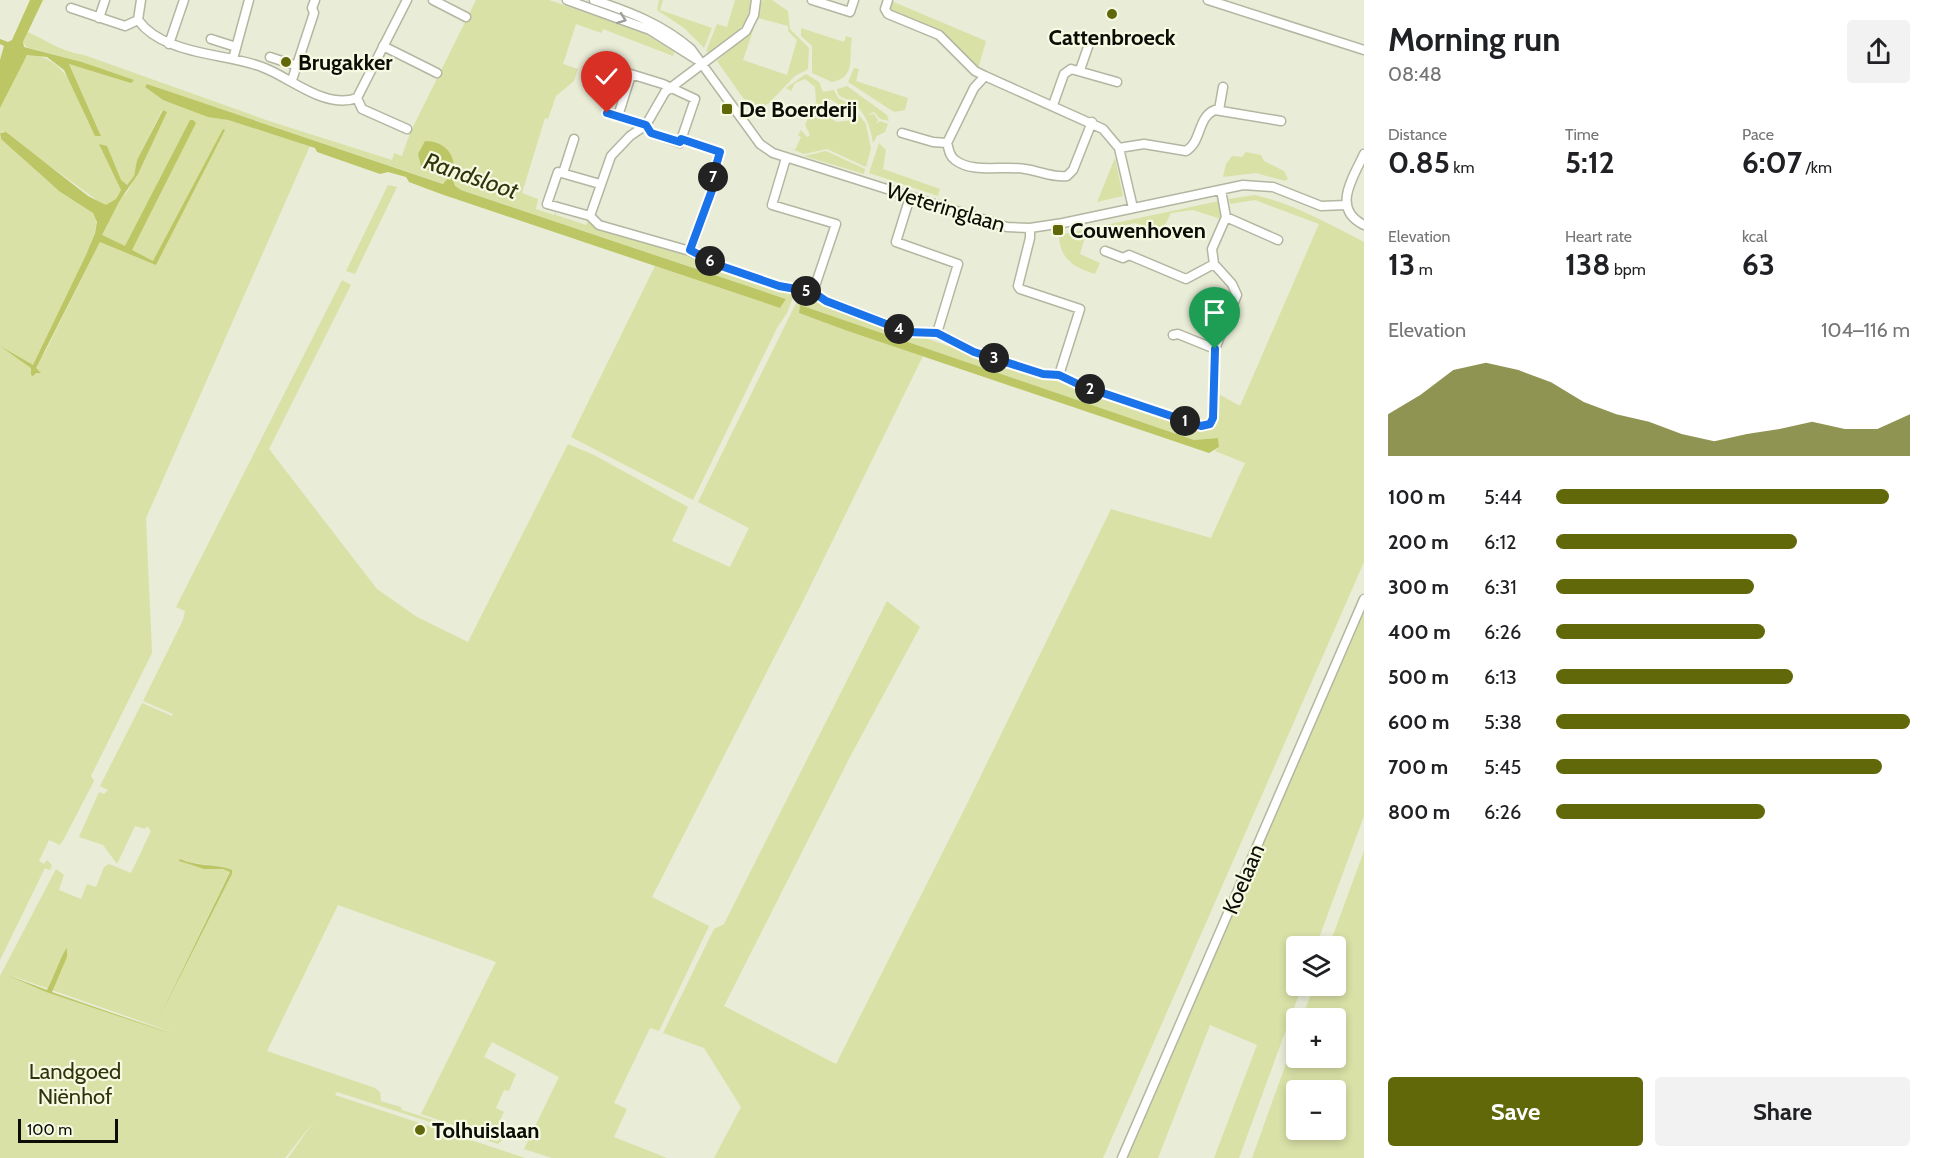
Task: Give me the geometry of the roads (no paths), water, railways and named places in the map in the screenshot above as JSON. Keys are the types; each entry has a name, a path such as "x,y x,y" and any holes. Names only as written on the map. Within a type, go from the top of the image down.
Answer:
{"street":[{"path":"99,18 105,0"},
{"path":"138,21 141,0"},
{"path":"170,44 184,0"},
{"path":"233,59 249,0"},
{"path":"292,80 314,13 315,0"},
{"path":"138,21 153,36 170,44 260,66 318,94 333,99 349,100 357,98 407,0"},
{"path":"433,0 466,18"},
{"name":"Weteringlaan","path":"567,0 650,30 698,62"},
{"name":"Weteringlaan","path":"594,0 639,16 665,29 691,49 698,62 760,144 786,158 988,223 1030,228 1243,185 1261,184 1321,206 1346,205"},
{"path":"590,216 611,156 630,136 646,125 665,92 698,62 746,31 754,15 756,0"},
{"path":"812,0 850,12 854,0"},
{"path":"888,0 885,9 888,14 939,35 975,71 1092,122 1112,137 1119,148 1133,208"},
{"path":"1208,0 1364,50"},
{"path":"70,8 125,26 138,21"},
{"path":"211,39 236,47"},
{"path":"1080,70 1089,44"},
{"path":"383,46 438,73"},
{"path":"270,57 297,66"},
{"path":"598,64 631,75 636,74 695,99 680,142 651,133 646,125 607,113"},
{"path":"1053,105 1064,74 1071,69 1117,82"},
{"path":"618,116 631,75"},
{"path":"985,76 974,88 947,143 954,160 969,166 1018,167 1058,177 1067,176 1073,170 1092,122"},
{"path":"1219,110 1222,87"},
{"path":"357,98 362,109 407,129"},
{"path":"1119,148 1144,144 1186,151 1194,145 1208,114 1219,110 1281,121"},
{"path":"903,133 933,142 947,143"},
{"path":"563,173 574,139"},
{"path":"681,139 720,152 713,176 715,182 690,250"},
{"path":"1364,154 1348,189 1346,205 1350,216 1364,225"},
{"path":"786,158 772,205 836,224 813,292"},
{"path":"600,184 558,172 547,204 590,216 599,225 690,250 721,266 779,286 813,292 826,301 907,332 937,333 974,352 1043,374 1059,375 1132,404 1206,426 1213,418 1215,349 1237,295 1232,284 1214,264 1212,249 1226,217 1221,190"},
{"path":"910,197 896,242 958,264 937,333"},
{"path":"1226,217 1278,240"},
{"path":"1030,228 1030,238 1018,286 1020,289 1080,309 1059,375"},
{"path":"1105,251 1123,258 1129,255 1186,279 1214,264"},
{"path":"1173,335 1178,334 1215,349"},
{"name":"Koelaan","path":"1122,1158 1364,599"}],"place":[{"name":"Cattenbroeck","path":"1112,14"},
{"name":"Brugakker","path":"286,62"},
{"name":"De Boerderij","path":"727,109"},
{"name":"Couwenhoven","path":"1058,230"},
{"name":"Tolhuislaan","path":"420,1130"}],"water label":[{"name":"Randsloot","path":"471,176"}],"park label":[{"name":"Landgoed Niënhof","path":"75,1084"}]}
